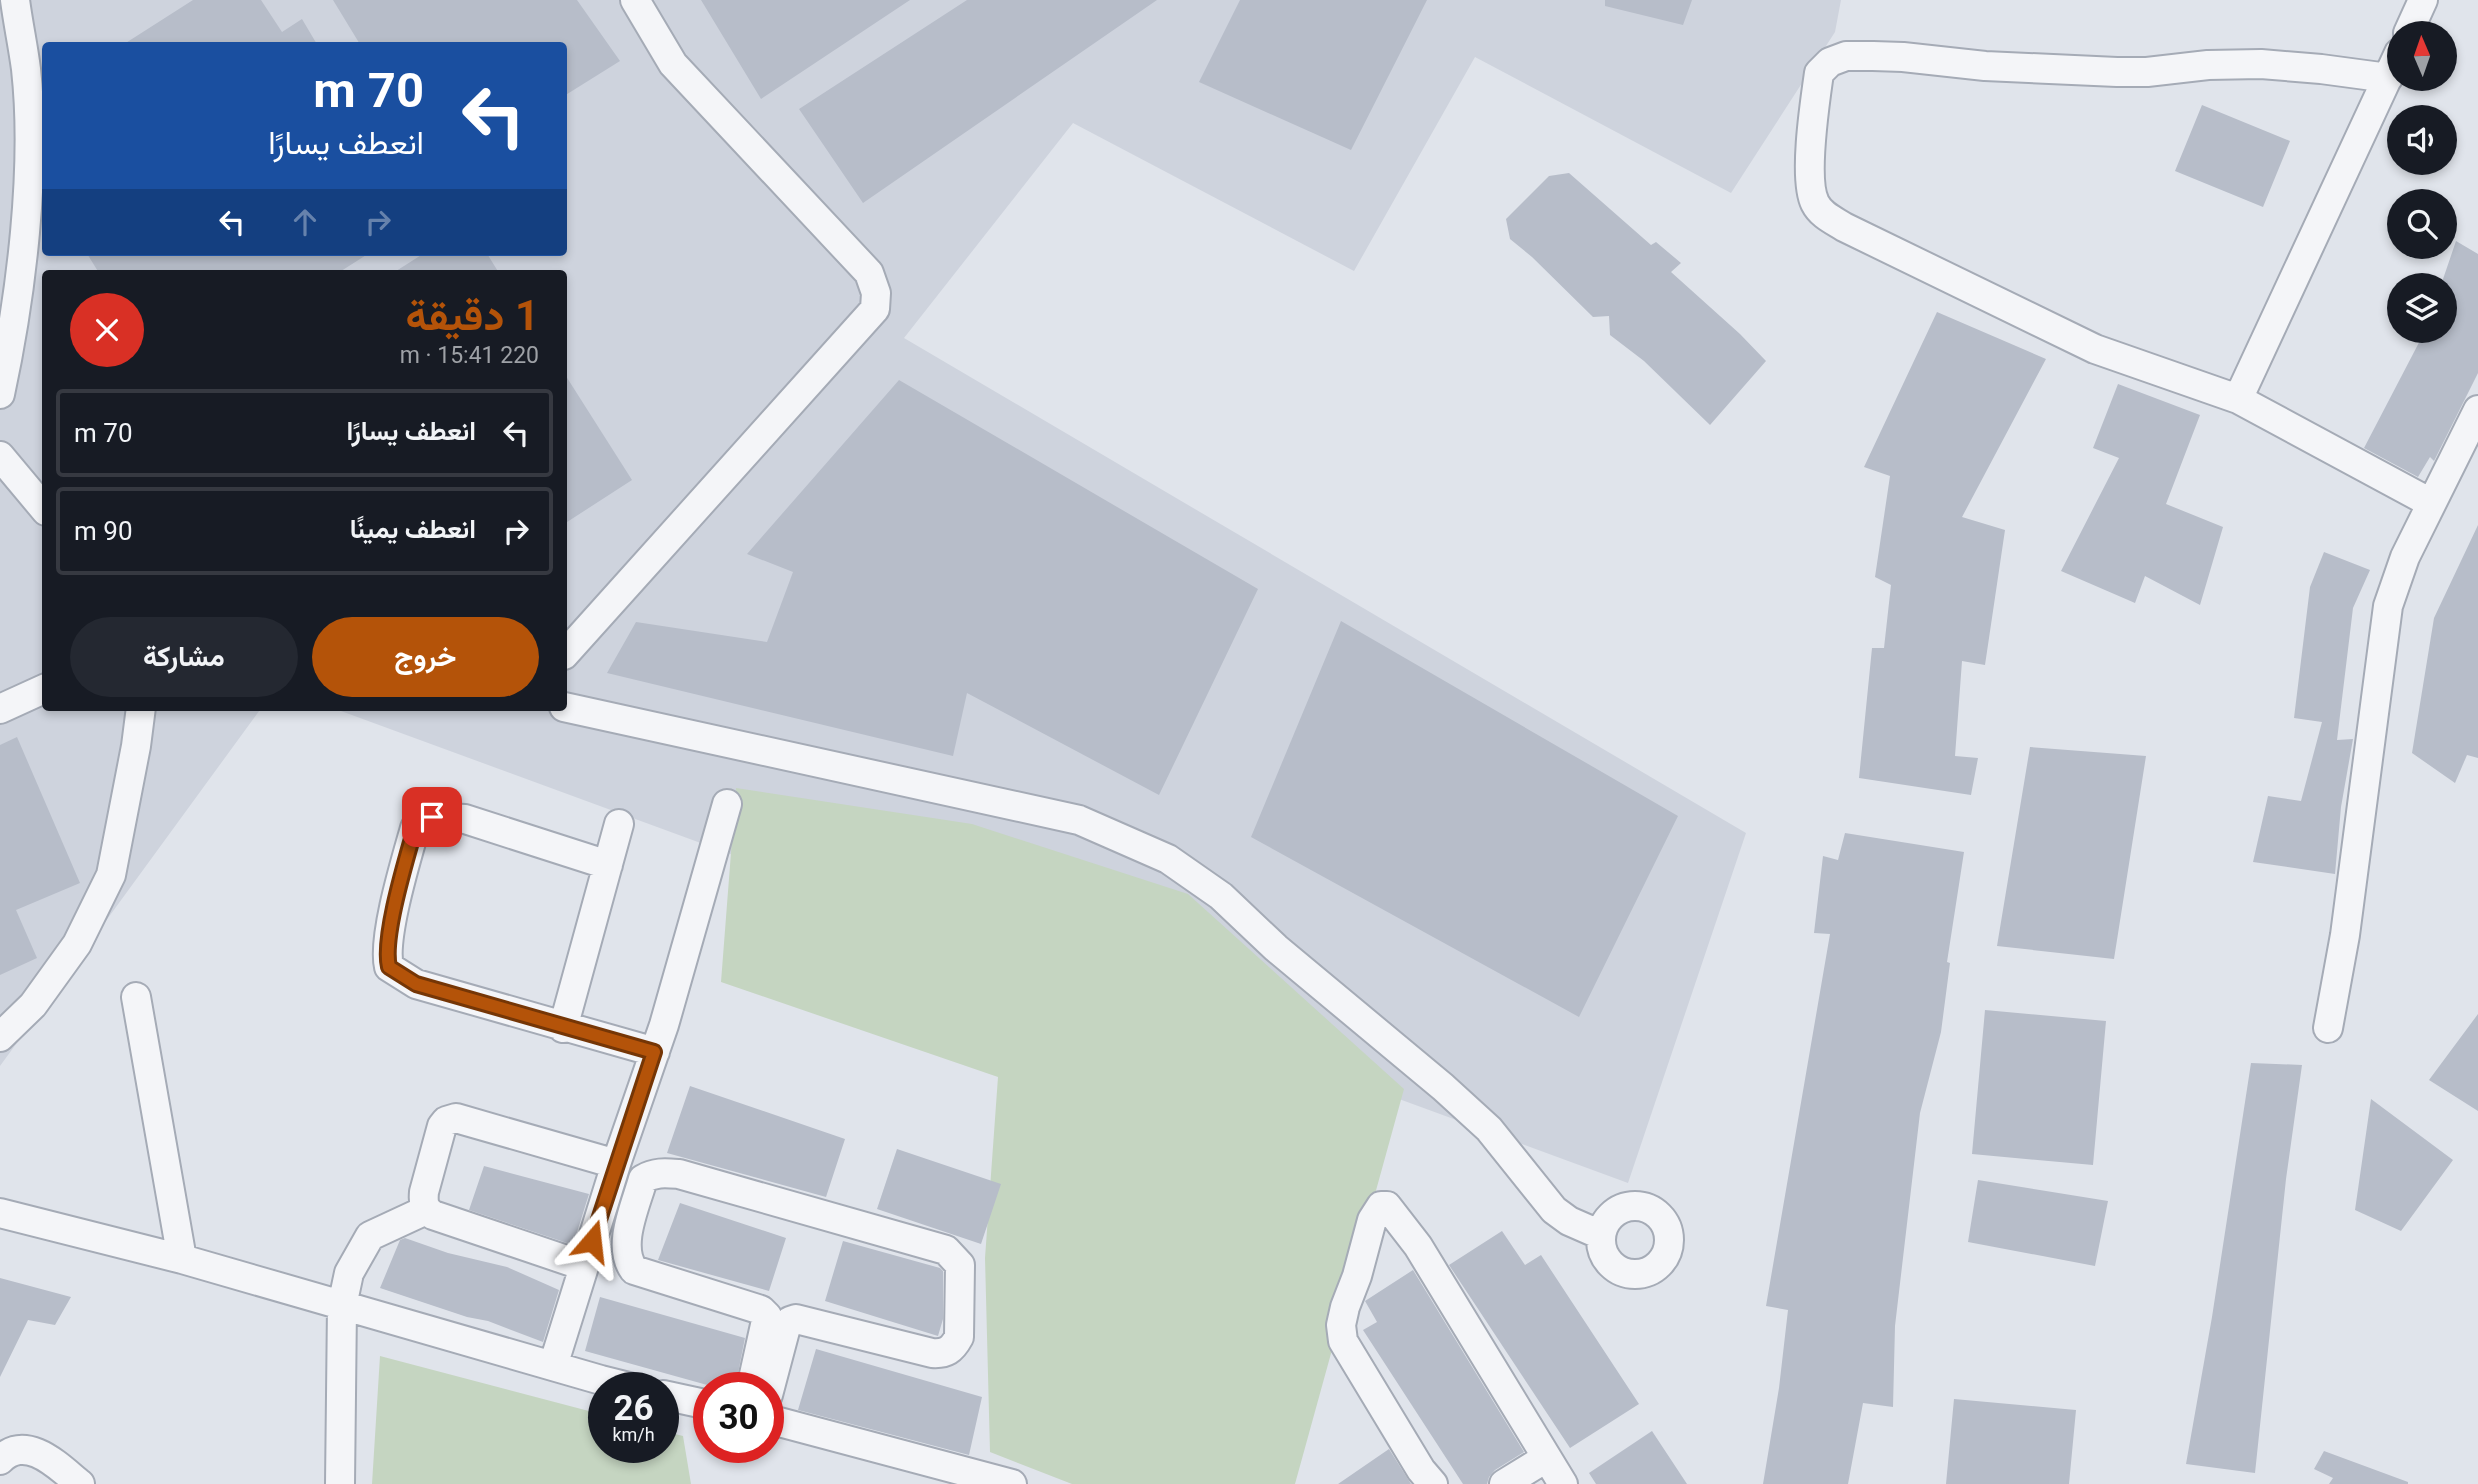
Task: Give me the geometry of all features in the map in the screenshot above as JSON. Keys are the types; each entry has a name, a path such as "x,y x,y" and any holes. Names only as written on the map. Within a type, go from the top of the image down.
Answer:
{"street":[{"path":"0,394 13,326 29,157 26,71 15,0"},
{"path":"567,652 875,309 876,293 869,273 673,64 635,0"},
{"path":"2413,21 2423,0"},
{"path":"2387,66 2321,69 2260,64 2208,65 2147,72 2117,72 1985,66 1903,57 1846,57 1829,62 1819,73 1810,181 1814,202 1824,215 2095,349 2238,399 2431,503"},
{"path":"2238,399 2387,81"},
{"path":"2328,1028 2346,935 2388,606 2404,557 2478,410"},
{"path":"0,456 42,506"},
{"path":"0,709 42,690"},
{"path":"567,708 1079,820 1168,859 1221,896 1276,948 1443,1087 1489,1129 1555,1210 1569,1221 1601,1235"},
{"path":"0,1037 33,1005 77,944 111,875 140,711"},
{"path":"553,1366 616,1164 664,1025 727,804"},
{"path":"608,865 465,819 432,817 420,820 415,828 397,897 387,957 389,967 416,984 654,1052"},
{"path":"563,1028 619,824"},
{"path":"136,997 182,1259"},
{"path":"583,1266 433,1215 426,1210 423,1203 424,1192 442,1126 446,1121 456,1118 616,1164"},
{"path":"755,1372 767,1316 761,1310 634,1270 628,1262 628,1236 643,1179 652,1174 679,1174 946,1250 960,1265 960,1337 954,1346 943,1354 796,1319 786,1326 774,1372"},
{"path":"1433,1484 1414,1459 1343,1341 1340,1325 1372,1220 1381,1206 1387,1206 1418,1246 1563,1484"},
{"path":"340,1484 342,1306 349,1273 370,1236 426,1210"},
{"path":"0,1213 182,1259 588,1376"},
{"path":"784,1423 1012,1484"},
{"path":"0,1460 12,1451 25,1449 45,1455 80,1484"},
{"path":"1504,1484 1546,1458"}],"shaded area":[{"path":"0,0 1841,0 1835,32 1731,193 1475,57 1354,271 1073,123 904,338 1746,833 1628,1183 341,711 567,711 567,270 42,270 42,711 259,711 0,1066"}],"green space":[{"path":"736,788 972,824 1188,894 1404,1089 1295,1484 1072,1484 990,1452 985,1258 998,1077 721,982"},
{"path":"380,1356 588,1411 588,1463 679,1463 679,1435 683,1436 691,1484 372,1484"}],"building":[{"path":"193,0 261,0 282,32 302,19 316,42 127,42"},
{"path":"333,0 577,0 620,61 567,94 567,42 359,42"},
{"path":"701,0 910,0 761,99"},
{"path":"967,0 1157,0 863,203 799,109"},
{"path":"1240,0 1427,0 1351,150 1199,82"},
{"path":"1605,0 1692,0 1683,25 1605,6"},
{"path":"2202,105 2290,141 2263,207 2175,171"},
{"path":"1569,173 1651,245 1656,242 1681,263 1671,272 1766,361 1710,425 1644,361 1610,335 1609,316 1593,317 1510,239 1506,219 1549,176"},
{"path":"2457,242 2478,254 2478,373 2434,461 2430,457 2418,477 2364,448 2419,343 2457,343 2457,273 2445,273 2450,259 2457,259"},
{"path":"88,256 365,256 343,270 97,270"},
{"path":"420,256 488,256 497,270 398,270"},
{"path":"1937,312 2046,359 1962,517 2005,530 1985,665 1962,661 1955,756 1978,758 1971,795 1859,778 1872,648 1884,648 1891,585 1875,577 1890,476 1864,467"},
{"path":"567,378 632,480 567,522"},
{"path":"899,380 1258,589 1159,795 967,693 953,756 607,673 636,622 767,642 793,572 747,554"},
{"path":"2118,384 2200,415 2166,504 2223,527 2200,605 2145,576 2135,603 2061,571 2119,458 2093,448"},
{"path":"2478,525 2478,758 2467,755 2455,783 2412,753 2434,618"},
{"path":"2324,552 2370,570 2353,608 2337,740 2353,739 2341,807 2335,874 2253,862 2268,796 2301,801 2322,722 2294,718 2310,587"},
{"path":"1341,621 1678,816 1579,1017 1251,837"},
{"path":"17,737 80,883 16,910 37,958 0,975 0,745"},
{"path":"2030,747 2146,756 2114,959 1997,946"},
{"path":"1845,833 1964,852 1947,962 1950,963 1941,1032 1920,1113 1895,1326 1893,1407 1863,1403 1848,1484 1763,1484 1779,1388 1788,1310 1766,1306 1830,934 1814,933 1823,856 1838,860"},
{"path":"1985,1010 2106,1021 2093,1165 1972,1154"},
{"path":"2478,1014 2478,1111 2429,1080"},
{"path":"2251,1063 2302,1065 2286,1179 2255,1473 2186,1464 2212,1317"},
{"path":"690,1086 845,1139 826,1197 667,1153"},
{"path":"2371,1099 2453,1160 2401,1231 2355,1210"},
{"path":"897,1149 1001,1184 981,1244 877,1209"},
{"path":"484,1166 589,1194 573,1245 469,1210"},
{"path":"1978,1180 2108,1201 2095,1266 1968,1242"},
{"path":"680,1203 786,1238 769,1291 658,1260"},
{"path":"1502,1231 1525,1265 1541,1255 1639,1404 1570,1448 1449,1265"},
{"path":"405,1238 448,1253 507,1267 559,1290 543,1342 488,1321 467,1317 380,1288 400,1240"},
{"path":"843,1241 943,1271 943,1319 938,1336 825,1301"},
{"path":"1413,1270 1524,1452 1495,1470 1487,1484 1463,1484 1363,1330 1377,1322 1365,1301"},
{"path":"0,1278 71,1297 55,1325 28,1320 0,1377"},
{"path":"600,1297 745,1338 738,1372 693,1372 693,1381 679,1377 679,1372 660,1372 585,1351"},
{"path":"816,1349 982,1397 969,1455 798,1410"},
{"path":"1954,1399 2076,1410 2069,1484 1946,1484"},
{"path":"1652,1431 1687,1484 1596,1484 1589,1473"},
{"path":"1389,1449 1411,1484 1338,1484"},
{"path":"2324,1451 2408,1484 2329,1484 2333,1478 2314,1469"}],"route":[{"path":"432,817 420,820 415,828 397,897 387,957 389,967 416,984 654,1052 592,1241"}]}
